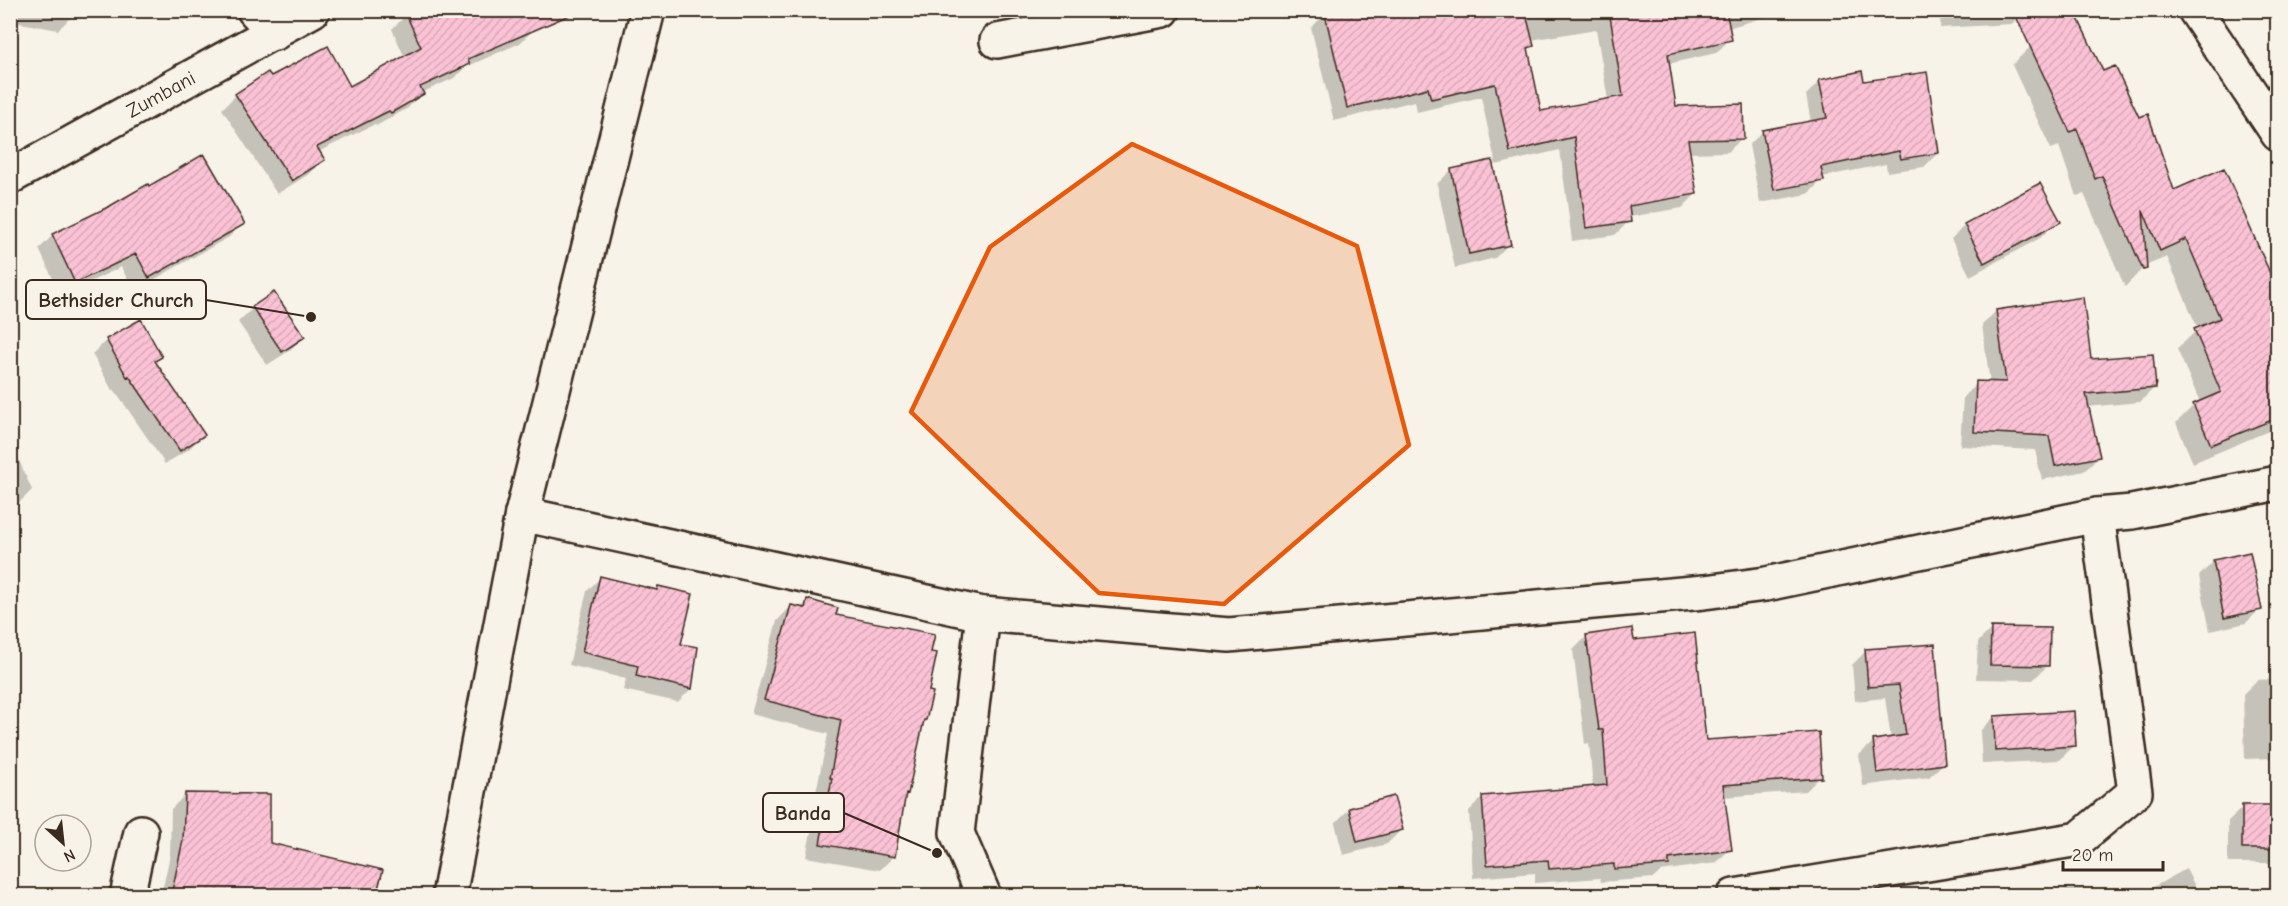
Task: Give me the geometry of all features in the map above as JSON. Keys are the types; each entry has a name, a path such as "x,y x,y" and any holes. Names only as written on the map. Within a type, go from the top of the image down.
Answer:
{"street":[{"name":"Zumbani","path":"10,177 264,22 313,10"},
{"path":"449,896 522,514 648,10"},
{"path":"997,41 1163,10"},
{"path":"2195,10 2274,122"},
{"path":"522,514 983,614 1229,635 1704,592 1745,586 2097,515 2132,512 2277,483"},
{"path":"1734,896 2079,839 2135,792 2097,515"},
{"path":"983,614 957,833 984,896"},
{"path":"127,896 141,832"}],"highlighted area":[{"path":"1132,144 1357,246 1409,445 1224,604 1099,593 911,412 990,247"}],"building":[{"path":"404,10 581,10 468,59 470,64 420,87 424,94 391,113 389,111 317,147 325,160 292,181 235,94 268,72 271,76 328,46 350,86 421,47"},
{"path":"1324,10 1525,10 1534,46 1528,48 1541,111 1623,96 1609,10 1726,10 1732,40 1668,54 1676,106 1743,104 1744,139 1688,140 1697,194 1629,206 1631,222 1586,228 1574,137 1510,152 1495,84 1431,99 1428,88 1347,108"},
{"path":"2013,10 2074,10 2103,71 2115,66 2139,117 2148,114 2174,190 2224,168 2277,289 2277,418 2211,445 2193,404 2221,392 2194,329 2220,318 2186,239 2160,251 2143,210 2147,269 2143,270 2102,176 2095,179 2077,129 2070,132"},
{"path":"1862,71 1864,81 1927,72 1939,153 1901,159 1899,151 1821,167 1824,181 1774,190 1762,130 1827,118 1819,80"},
{"path":"204,154 245,224 149,278 136,254 75,283 52,234 110,206 148,184 149,186"},
{"path":"1492,160 1511,245 1469,254 1451,169"},
{"path":"2040,183 2061,222 1984,263 1964,224"},
{"path":"274,292 305,337 282,352 252,307"},
{"path":"2083,297 2091,359 2153,354 2156,388 2086,394 2100,457 2055,466 2049,436 1974,432 1976,381 2006,382 1996,310"},
{"path":"141,319 162,357 155,361 205,435 180,451 129,376 127,377 106,339"},
{"path":"2250,552 2262,610 2224,618 2213,560"},
{"path":"600,576 657,590 658,586 693,594 681,644 698,647 692,689 636,676 638,666 582,652"},
{"path":"807,599 838,608 836,615 935,634 931,652 937,653 929,691 933,692 926,720 924,720 908,794 906,793 895,857 820,844 841,720 764,700 791,605 805,608"},
{"path":"1991,627 2050,628 2049,666 1990,665"},
{"path":"1632,628 1634,640 1695,633 1706,740 1819,732 1822,778 1723,785 1732,850 1669,859 1669,865 1614,869 1614,864 1549,869 1548,860 1487,865 1482,796 1607,785 1603,730 1599,730 1586,635"},
{"path":"1935,644 1945,764 1877,773 1873,740 1906,735 1899,685 1868,687 1865,649"},
{"path":"2074,711 2076,746 1995,751 1994,716"},
{"path":"185,793 270,794 270,843 383,870 376,896 171,896 183,840"},
{"path":"1394,796 1403,830 1357,842 1349,808"},
{"path":"2242,805 2277,805 2277,849 2242,849"}],"place":[{"name":"Bethsider Church","path":"311,317"},
{"name":"Banda","path":"937,853"}]}
